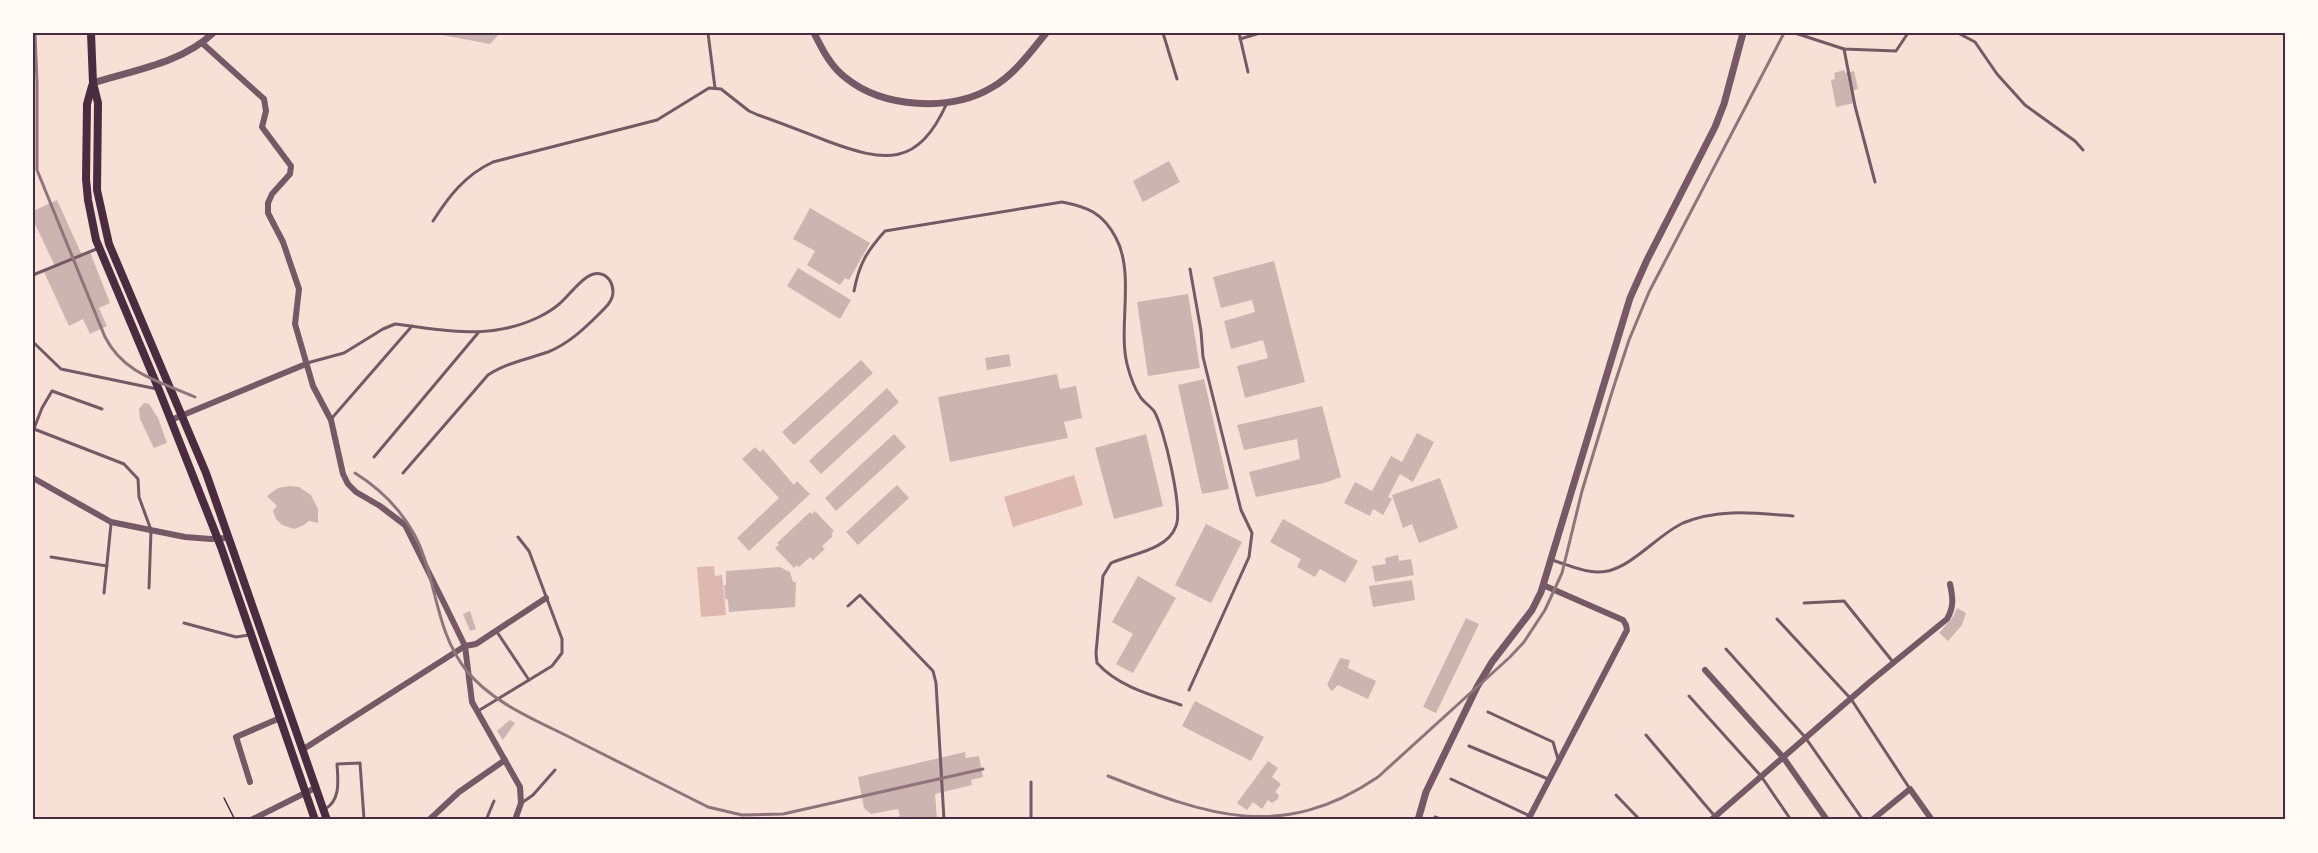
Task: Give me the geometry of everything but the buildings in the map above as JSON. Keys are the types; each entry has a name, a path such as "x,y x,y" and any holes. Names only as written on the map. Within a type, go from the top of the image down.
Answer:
{"main road":[{"path":"91,33 93,82 98,104 97,190 109,244 206,473 327,820"},
{"path":"93,82 87,104 86,179 91,220 99,248 159,390 217,539 315,820"}],"street":[{"path":"93,82 172,58 202,44 213,33"},
{"path":"814,33 835,67 846,78 861,87 890,98 916,103 947,103 979,94 1003,80 1046,33"},
{"path":"1418,820 1426,792 1477,687 1497,654 1532,610 1543,585 1630,298 1716,127 1743,33"},
{"path":"202,44 264,99 266,111 262,127 291,166 290,174 272,194 268,203 268,213 282,242 299,289 295,324 313,386 331,420 343,474 348,484 356,492 405,525 465,646 470,693 477,712 520,787 521,803 518,819"},
{"path":"171,420 306,364"},
{"path":"33,478 111,522 185,537 227,538"},
{"path":"1715,819 1805,737 1947,620 1952,610 1953,600 1950,584"},
{"path":"1529,818 1626,630 1623,620 1543,585"},
{"path":"302,750 465,646 476,644 546,598"},
{"path":"1705,670 1783,757 1827,820"},
{"path":"250,782 236,737 280,718"},
{"path":"429,820 459,792 505,760"},
{"path":"251,820 315,788"},
{"path":"1872,820 1910,789 1932,820"}],"lane":[{"path":"708,33 715,88"},
{"path":"1163,33 1177,79"},
{"path":"1239,33 1248,72"},
{"path":"1240,39 1260,33"},
{"path":"1795,33 1844,49 1896,51 1908,33"},
{"path":"1958,33 1975,42 1996,74 2025,105 2083,150"},
{"path":"1844,49 1855,106 1875,182"},
{"path":"433,221 448,197 470,175 492,162 657,120 702,92 715,88 726,92 749,111 844,147 882,157 904,153 915,147 933,129 947,103"},
{"path":"854,291 858,270 868,250 885,231 1062,202 1085,207 1098,213 1116,238 1124,262 1127,362 1134,387 1154,411 1160,425 1178,500 1178,518 1173,534 1165,541 1111,563 1106,568 1103,576 1097,663 1119,681 1181,705"},
{"path":"33,275 109,244"},
{"path":"1189,690 1249,557 1252,533 1241,510 1203,357 1201,331 1190,269"},
{"path":"306,364 344,352 389,326 412,326 477,333 514,328 557,306 590,275 598,273 605,276 614,288 613,297 608,304 572,338 549,351 500,368 488,375 404,473"},
{"path":"331,420 412,326"},
{"path":"374,457 477,333"},
{"path":"33,342 61,369 159,390"},
{"path":"102,409 52,391 42,408 34,430 124,464 138,479 139,497 151,530 149,588"},
{"path":"1550,560 1590,572 1612,571 1667,532 1704,516 1725,512 1792,516"},
{"path":"104,593 111,522"},
{"path":"477,712 552,666 562,653 562,639 529,550 518,537"},
{"path":"51,557 107,566"},
{"path":"848,606 860,595 933,671 936,683 944,820"},
{"path":"1804,603 1844,601 1894,662"},
{"path":"1777,619 1851,699 1910,789"},
{"path":"184,623 236,636 251,635"},
{"path":"496,631 529,680"},
{"path":"1726,649 1805,737 1863,820"},
{"path":"1689,696 1761,776 1791,820"},
{"path":"1488,712 1553,742 1558,759"},
{"path":"1646,735 1715,819"},
{"path":"1469,746 1550,780"},
{"path":"323,810 334,800 338,788 337,764 360,763 364,819"},
{"path":"521,803 533,795 555,770"},
{"path":"1451,779 1529,818"},
{"path":"1031,782 1031,820"},
{"path":"1616,795 1640,820"},
{"path":"486,820 494,801"},
{"path":"1435,817 1443,820"}],"path":[{"path":"224,798 235,820"}],"shaded area":[{"path":"1074,475 1083,505 1013,527 1004,497"},
{"path":"714,566 715,576 722,575 726,615 701,617 697,567"}],"railway":[{"path":"35,33 37,170 105,337 113,350 132,368 195,397"},
{"path":"1108,776 1178,802 1211,811 1244,816 1276,816 1309,810 1343,798 1378,777 1524,642 1545,610 1562,573 1582,491 1612,392 1629,340 1649,292 1784,33"},
{"path":"355,473 378,490 398,510 414,534 425,560 450,644 466,670 477,682 503,703 708,807 742,815 783,814 983,769"}]}
